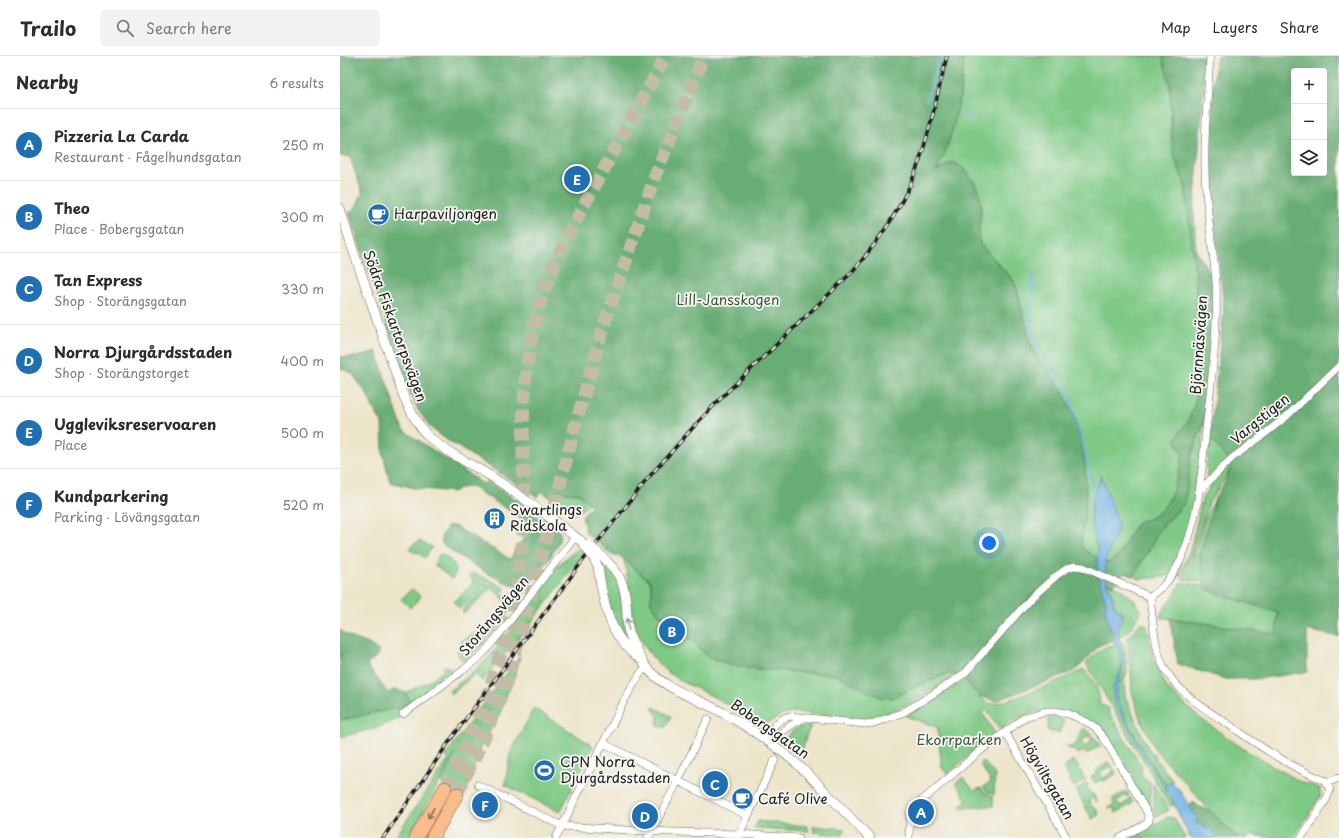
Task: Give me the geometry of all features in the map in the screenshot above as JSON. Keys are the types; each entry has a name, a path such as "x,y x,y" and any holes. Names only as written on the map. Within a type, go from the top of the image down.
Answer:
{"highway":[{"path":"416,838 445,788"},
{"path":"432,838 457,794"}],"street":[{"name":"Björnnäsvägen","path":"1150,597 1158,592 1170,579 1184,553 1193,520 1198,492 1210,389 1216,320 1216,282 1207,209 1205,168 1205,123 1210,56"},
{"name":"Södra Fiskartorpsvägen","path":"340,208 405,400 413,416 428,436 439,445 522,497 578,539"},
{"name":"Vargstigen","path":"1198,492 1232,458 1288,416 1339,366"},
{"name":"Bobergsgatan","path":"578,539 588,544 605,559 619,576 623,585 628,630 644,663"},
{"name":"Bobergsgatan","path":"578,539 593,557 598,567 606,611 612,625 624,644 661,680 740,722 798,764 869,838"},
{"name":"Storängsvägen","path":"403,714 462,672 483,654 578,539"},
{"path":"768,741 769,734 784,717 790,716 865,724 874,723 904,712 938,692 965,673 1031,598 1056,576 1066,569 1074,566 1083,567 1150,597 1159,654 1174,683 1217,717 1281,760 1308,774 1326,781 1330,790 1326,800 1301,838"},
{"path":"556,838 625,699 640,674 644,663"},
{"path":"909,838 910,815 913,808 968,761 1025,717 1046,711 1056,711 1069,714 1087,722 1104,738 1149,821 1120,838"},
{"path":"768,741 793,724 806,718"},
{"path":"649,835 678,781 708,719"},
{"name":"Högviltsgatan","path":"1005,732 1067,838"},
{"path":"603,743 748,816"},
{"path":"738,836 775,760"},
{"path":"1326,783 1339,778"},
{"path":"478,785 562,826 649,835 799,838"}],"green space":[{"name":"Lill-Jansskogen","path":"340,56 964,56 961,88 955,120 942,160 936,172 953,162 965,170 977,187 981,203 979,227 980,244 1013,280 1016,286 1032,349 1038,361 1046,368 1063,391 1073,414 1081,441 1085,467 1086,498 1081,545 1089,553 1108,563 1119,555 1133,529 1140,521 1151,518 1159,512 1166,505 1171,496 1183,455 1176,440 1180,431 1188,422 1194,406 1197,391 1198,325 1195,271 1185,185 1173,153 1170,84 1163,56 1206,56 1194,211 1196,251 1213,278 1214,319 1205,417 1191,457 1185,503 1158,531 1154,541 1133,575 1125,572 1114,585 1100,579 1106,602 1105,610 1110,627 1115,637 1114,640 1100,645 1076,670 996,701 979,696 964,679 954,673 948,673 892,698 879,697 837,675 747,668 732,665 709,657 668,619 658,614 650,601 652,594 650,581 623,558 610,553 586,533 582,517 591,505 579,493 566,493 558,489 551,498 541,491 538,497 447,440 432,429 418,410 407,384 349,213 356,206 359,197 363,195 350,157 340,156"},
{"path":"964,56 1163,56 1170,84 1171,138 1185,185 1195,271 1198,325 1197,391 1194,406 1188,422 1180,431 1177,444 1183,455 1171,496 1159,513 1151,518 1140,521 1133,529 1119,555 1108,563 1089,553 1081,545 1086,498 1085,467 1081,441 1073,414 1063,391 1046,368 1038,361 1032,349 1016,286 1013,280 980,244 979,232 981,200 978,189 965,169 936,173 949,142 960,99"},
{"path":"1217,56 1339,56 1339,637 1307,630 1307,672 1255,679 1225,679 1178,664 1170,618 1276,634 1278,613 1205,589 1200,555 1216,497 1225,482 1232,464 1210,438 1224,308 1211,192 1211,141 1214,76"},
{"path":"376,351 403,430 483,484 487,481 525,505 534,515 560,532 560,538 553,552 542,569 527,587 519,587 509,584 484,571 442,544 441,537 448,526 454,526 510,559 532,525 472,487 459,488 454,492 414,488 390,482 383,454 382,423 367,394 352,373 340,368 340,357 357,357"},
{"path":"1205,417 1194,502 1183,546 1176,564 1166,577 1140,579 1124,573 1135,574 1158,531 1185,503 1191,457"},
{"path":"1210,438 1228,459 1210,478 1206,476"},
{"path":"1231,463 1229,472 1209,503 1189,561 1182,575 1177,577 1191,547 1202,499 1212,484"},
{"path":"558,489 566,493 578,493 589,503 579,512 574,514 551,498"},
{"path":"1216,497 1200,555 1204,582 1182,579 1191,563 1205,519"},
{"path":"419,541 432,547 425,558 410,549"},
{"path":"577,549 580,549 585,553 526,629 482,681 475,674 451,694 449,691 489,657 511,630 509,627 560,563"},
{"path":"442,554 452,562 456,568 455,575 452,579 434,565 439,555"},
{"path":"606,557 618,573 627,641 614,623 600,565"},
{"path":"623,558 650,581 658,614 668,619 709,657 732,665 747,668 837,675 852,683 892,698 935,678 952,674 957,675 915,701 870,720 795,712 781,715 770,722 764,723 678,679 663,669 653,658 638,633"},
{"path":"473,573 490,580 460,609 454,602 472,584 473,581 468,576"},
{"path":"492,581 505,588 502,594 507,596 512,593 515,597 517,596 517,601 494,632 466,661 463,660 460,658 458,651 459,644 465,638 485,630 508,604 491,588 465,613 462,612 476,594"},
{"path":"1107,582 1131,597 1141,610 1132,626 1119,638 1118,630 1121,619 1121,611 1116,609"},
{"path":"1181,582 1204,586 1205,589 1278,613 1276,635 1170,618 1161,618 1161,613 1175,594"},
{"path":"412,589 421,597 410,608 401,599"},
{"path":"1141,622 1147,627 1154,659 1167,688 1197,716 1248,752 1303,783 1320,788 1320,797 1294,838 1251,835 1248,838 1238,838 1210,811 1155,749 1139,716 1132,692 1127,638"},
{"path":"340,630 344,634 371,645 380,653 367,665 388,693 395,689 405,693 411,702 401,707 340,720"},
{"path":"1121,641 1124,644 1127,660 1127,671 1124,681 1125,696 1148,748 1172,780 1172,783 1167,786 1165,791 1170,795 1174,805 1170,806 1086,663 1104,648 1117,645 1122,661 1122,671 1123,663"},
{"path":"520,656 513,681 500,713 480,748 468,787 464,795 441,783 455,753 408,838 395,838 449,759 445,756"},
{"path":"446,666 452,671 451,675 421,697 397,712 400,717 398,719 377,728 340,737 340,720 401,707 411,703 405,693 426,683 444,671 443,667"},
{"name":"Ekorrparken","path":"1083,669 1096,685 1099,693 1100,704 1108,708 1109,713 1142,766 1141,774 1150,782 1151,815 1106,736 1079,716 1035,711 1010,722 1001,730 989,714 988,710 982,712 994,732 993,736 947,774 942,768 937,727 905,716 964,679 985,701 988,703 994,703 1032,692"},
{"path":"653,707 671,716 665,728 662,726 660,728 657,725 658,715 653,710"},
{"name":"CPN Norra Djurgårdsstaden","path":"534,708 593,746 560,812 505,785 510,754"},
{"path":"1048,717 1060,717 1059,719 1064,720 1059,733 1048,731"},
{"path":"812,725 807,734 802,752 788,741 787,737 795,730"},
{"path":"1082,728 1085,730 1086,729 1092,734 1089,737 1087,736 1081,743 1085,747 1092,740 1090,739 1093,736 1100,746 1086,754 1084,751 1078,754 1067,746 1072,748 1073,745 1075,746"},
{"path":"1072,760 1075,762 1086,780 1074,787 1064,769"},
{"path":"983,761 995,775 994,795 987,792 983,787 991,782 980,764"},
{"path":"1109,762 1113,767 1111,768 1110,766 1100,772 1103,778 1113,772 1112,770 1114,769 1116,774 1102,782 1101,779 1095,783 1091,777 1097,774 1096,770"},
{"path":"963,777 974,791 981,788 985,793 993,797 993,806 962,808 960,806 967,801 956,783"},
{"path":"1087,783 1087,790 1094,795 1097,802 1092,798 1089,800 1090,803 1096,808 1099,815 1092,819 1076,790"},
{"path":"1153,784 1169,810 1155,817 1155,815"},
{"path":"1126,791 1129,795 1127,797 1126,795 1117,801 1120,806 1129,801 1128,799 1130,797 1133,803 1116,813 1113,807 1109,809 1114,804 1112,799"},
{"path":"1194,802 1198,806 1210,811 1238,838 1219,838 1210,829 1197,823 1196,817 1189,806"},
{"path":"1167,817 1174,818 1185,838 1130,838"},
{"path":"758,821 807,826 809,831 754,828"},
{"path":"813,826 844,829 843,835 814,832"}],"water":[{"path":"1101,475 1119,526 1105,562 1107,586 1111,591 1113,604 1116,609 1121,611 1123,616 1117,630 1124,661 1117,693 1117,700 1132,731 1162,781 1166,785 1172,783 1178,788 1197,818 1197,823 1210,829 1219,838 1190,838 1170,795 1165,791 1166,788 1145,757 1114,701 1113,690 1122,665 1117,645 1114,644 1115,637 1110,627 1105,610 1106,602 1097,567 1098,551 1091,521 1092,503"}],"waterway":[{"path":"927,100 939,56"},
{"path":"962,113 973,120"},
{"path":"1034,275 1029,304 1031,334 1037,347 1070,396 1092,482 1094,501"}],"tunnel":[{"path":"445,788 475,726 487,695 498,662 515,595 523,527 523,423 527,367 539,308 552,270 569,233 666,56"},
{"path":"457,794 485,736 509,673 604,325 655,176 704,56"}],"railway":[{"path":"383,838 451,739 581,563 649,477 724,395 851,273 876,242 898,209 910,185 922,154 947,56"}],"place":[{"name":"Uggleviksreservoaren","path":"577,179"},
{"name":"Harpaviljongen","path":"379,214"},
{"name":"Swartlings Ridskola","path":"494,518"},
{"name":"Theo","path":"672,631"},
{"name":"CPN Norra Djurgårdsstaden","path":"544,770"},
{"name":"Tan Express","path":"715,784"},
{"name":"Café Olive","path":"742,799"},
{"name":"Kundparkering","path":"485,805"},
{"name":"Pizzeria La Carda","path":"921,812"},
{"name":"Norra Djurgårdsstaden","path":"645,816"}]}
